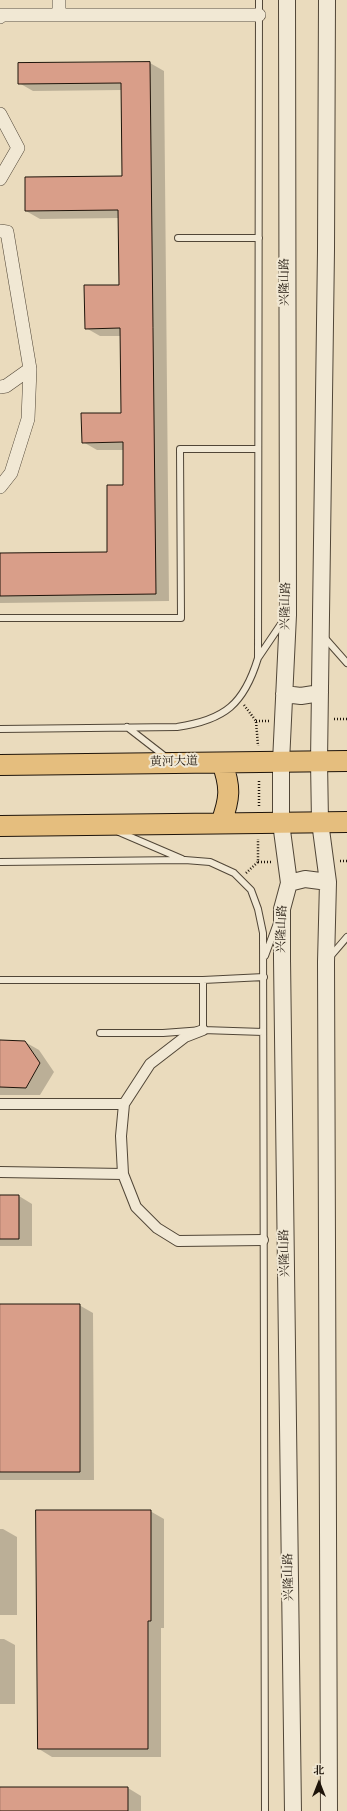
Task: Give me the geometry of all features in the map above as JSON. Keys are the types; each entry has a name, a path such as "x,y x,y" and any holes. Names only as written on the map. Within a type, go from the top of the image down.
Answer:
{"main road":[{"name":"黄河大道","path":"0,765 347,761"},
{"path":"221,823 228,803 228,779 222,763"},
{"path":"0,826 347,822"}],"street":[{"path":"59,0 59,15"},
{"name":"兴隆山路","path":"287,0 288,615 281,762 281,823 289,883 282,908 293,1811"},
{"path":"327,0 326,250 319,761 320,822 328,882 326,962 329,1811"},
{"path":"0,16 259,15"},
{"path":"0,114 18,148 0,179"},
{"path":"0,230 7,232 30,369 28,419 12,474 0,487"},
{"path":"0,387 6,386 30,369"},
{"path":"284,694 301,696 320,693"},
{"path":"289,883 305,879 328,882"},
{"path":"203,1030 185,1037 150,1064 124,1104 121,1136 123,1174 136,1208 157,1228 178,1241 263,1240"},
{"path":"0,1104 124,1104"},
{"path":"0,1172 123,1174"}],"lane":[{"path":"0,729 177,727 200,724 221,714 239,699 252,680 258,658 259,0"},
{"path":"178,238 259,238"},
{"path":"0,618 181,618 180,449 258,449"},
{"path":"258,658 288,615"},
{"path":"320,633 347,663"},
{"path":"127,727 175,763"},
{"path":"103,825 185,860"},
{"path":"0,862 185,860 210,862 234,873 251,890 258,909 263,933 264,961 263,1240 265,1811"},
{"path":"264,961 282,908"},
{"path":"326,962 347,937"},
{"path":"0,980 203,980 264,977"},
{"path":"203,980 203,1030"},
{"path":"100,1033 163,1033 203,1030 263,1032"}],"path":[{"path":"239,699 256,721 260,762 258,862 240,879"},
{"path":"320,720 347,719"},
{"path":"256,721 283,720"}],"building":[{"path":"150,62 156,594 0,596 0,553 107,552 107,485 123,485 123,442 82,443 81,413 121,413 120,328 85,329 84,285 119,285 118,210 25,211 25,177 122,176 121,83 18,84 18,63"},
{"path":"0,1040 25,1041 40,1063 26,1088 0,1087"},
{"path":"0,1195 19,1195 19,1239 0,1239"},
{"path":"0,1304 80,1304 80,1472 0,1472"},
{"path":"36,1510 151,1510 151,1621 148,1621 148,1749 38,1749"},
{"path":"0,1787 128,1787 128,1811 0,1811"}]}
